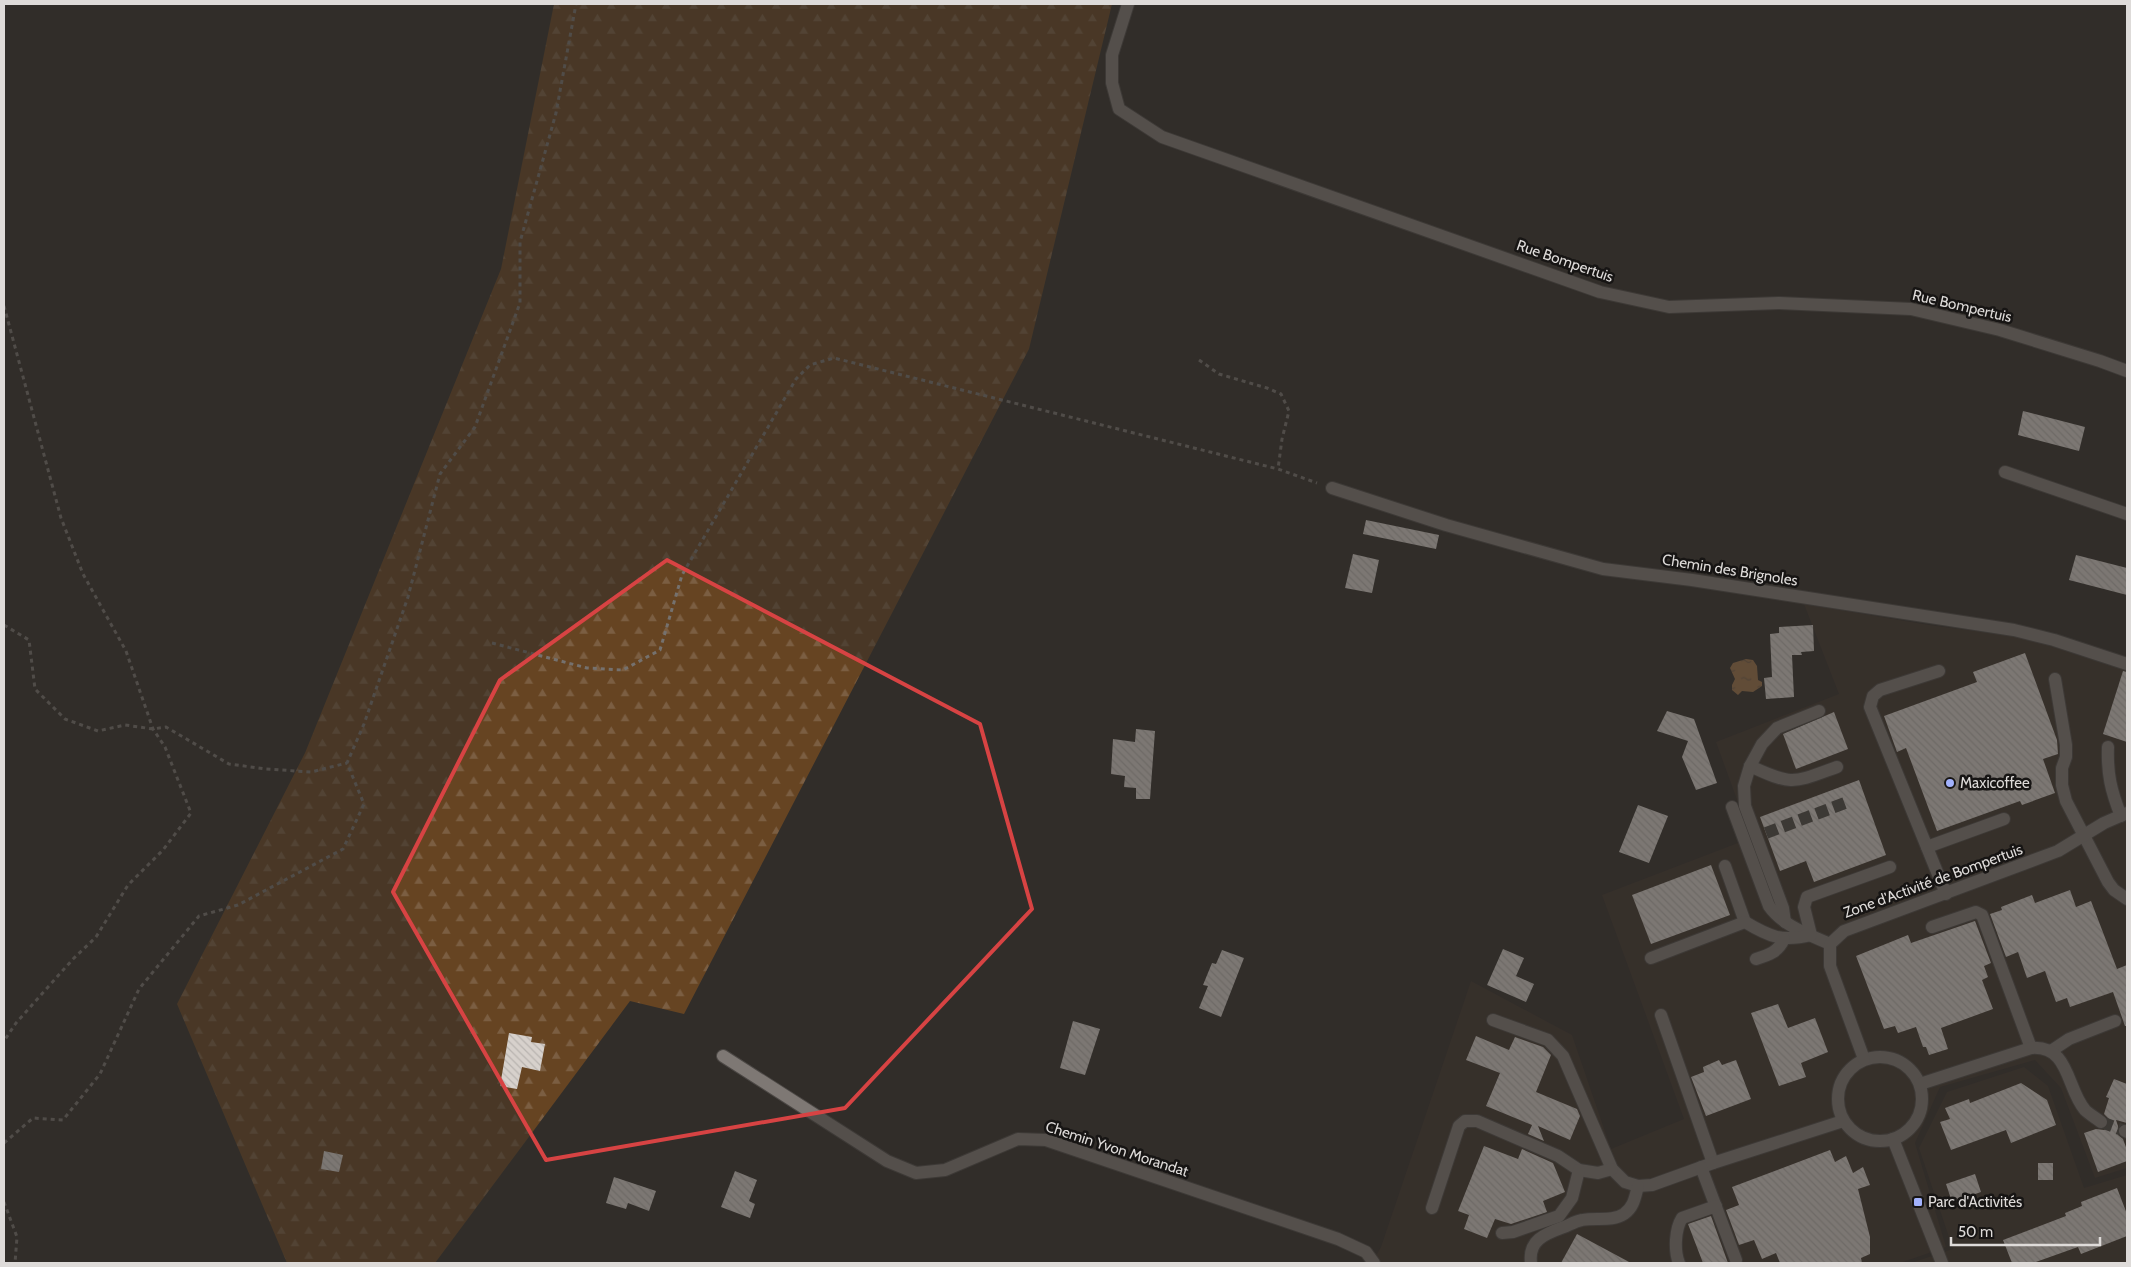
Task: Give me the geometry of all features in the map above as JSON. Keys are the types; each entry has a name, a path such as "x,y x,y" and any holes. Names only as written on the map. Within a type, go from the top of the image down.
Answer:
{"street":[{"name":"Rue Bompertuis","path":"1128,4 1112,56 1112,83 1119,109 1162,138 1600,292 1669,307 1779,303 1911,309 2000,330 2127,371"},
{"path":"2005,472 2127,514"},
{"name":"Chemin des Brignoles","path":"1332,488 1446,525 1603,568 2014,630 2054,640 2127,664"},
{"path":"1939,671 1880,690 1873,696 1870,707 1946,894"},
{"path":"2054,679 2066,745 2066,757 2062,768 2062,785 2066,800 2108,882 2114,890 2127,899"},
{"path":"1785,922 1783,908 1761,834 1745,806 1744,786 1750,766 1762,744 1777,728 1819,711"},
{"path":"2108,747 2111,790 2124,814"},
{"path":"1750,766 1777,779 1789,781 1800,780 1837,767"},
{"path":"1732,808 1769,906 1776,916 1830,944 1830,966 1864,1059"},
{"name":"Zone d'Activité de Bompertuis","path":"1830,944 1844,931 2058,852 2104,823 2124,814"},
{"path":"1927,847 2004,819"},
{"path":"1725,866 1745,922 1763,933 1784,939 1811,935"},
{"path":"1811,935 1804,907 1806,897 1890,867"},
{"path":"1932,928 1976,912 1982,915 2031,1048"},
{"path":"1651,958 1745,922"},
{"path":"1756,959 1772,954 1780,948 1784,939"},
{"path":"1661,1015 1707,1165 1716,1206 1736,1260"},
{"path":"1493,1020 1548,1040 1563,1056 1612,1169 1625,1182 1638,1186 1652,1185 1843,1121"},
{"path":"2051,1051 2070,1039 2114,1021"},
{"path":"1920,1084 2031,1048 2040,1047 2051,1051 2061,1060 2085,1110 2100,1122"},
{"name":"Chemin Yvon Morandat","path":"723,1056 887,1161 916,1173 946,1170 1018,1139 1046,1140 1338,1239 1366,1252 1374,1263"},
{"path":"1878,1056 1904,1063 1914,1073 1920,1084 1923,1098 1921,1111 1915,1124 1905,1133 1893,1139 1879,1142 1865,1139 1853,1132 1843,1121 1837,1097 1839,1085 1854,1065 1864,1059 1878,1056"},
{"path":"1432,1208 1459,1126 1465,1120 1477,1120 1558,1156 1579,1170 1598,1173 1612,1169"},
{"path":"1893,1139 1942,1263"},
{"path":"1502,1233 1513,1232 1558,1216 1572,1198 1579,1170"},
{"path":"1531,1263 1530,1254 1540,1236 1582,1220 1615,1218 1625,1213 1633,1205 1638,1186"},
{"path":"1679,1263 1676,1250 1679,1223 1682,1218 1716,1206"}],"path":[{"path":"4,1143 33,1118 63,1120 100,1074 138,989 200,916 238,905 343,849 364,804 347,763 364,724 408,597 440,474 475,427 520,303 520,242 556,113 576,4"},
{"path":"4,306 61,518 83,574 126,651 153,729 165,747 191,813 163,850 128,885 96,937 67,965 16,1023 4,1041"},
{"path":"492,643 587,668 623,670 660,650 682,575 796,379 810,365 834,358 1278,469 1332,488"},
{"path":"1199,360 1220,374 1281,394 1289,411 1282,439 1278,469"},
{"path":"4,626 29,640 35,689 65,719 98,732 125,725 153,729 166,727 229,764 311,772 347,763"},
{"path":"4,1202 17,1237 16,1263"}],"highlighted area":[{"path":"667,560 980,724 1032,909 845,1108 546,1160 393,892 500,680"}],"shaded area":[{"path":"1804,604 1929,625 2022,637 2127,671 2127,1168 2095,1178 2061,1088 2035,1060 1940,1087 1915,1143 1946,1247 1900,1263 1372,1263 1381,1247 1471,981 1572,1035 1611,1149 1684,1119 1602,895 1751,838 1716,742 1839,694"},
{"path":"2024,1067 2048,1086 2084,1188 2127,1175 2127,1263 1911,1263 1953,1249 1919,1148 1947,1092"}],"green space":[{"path":"554,4 1112,4 1029,349 684,1014 630,1001 435,1263 287,1263 177,1004 305,753 501,269"}],"water":[{"path":"1746,659 1753,660 1757,666 1758,680 1762,682 1762,686 1753,692 1742,691 1738,695 1732,690 1735,679 1730,668 1733,663"}],"building":[{"path":"2023,411 2085,427 2079,451 2018,435"},
{"path":"1366,520 1439,535 1436,549 1363,534"},
{"path":"1353,554 1379,560 1372,593 1345,588"},
{"path":"2076,555 2127,568 2127,595 2069,580"},
{"path":"1813,625 1814,651 1801,652 1802,655 1792,655 1794,697 1766,699 1764,678 1772,677 1770,634 1779,633 1779,627"},
{"path":"2025,653 2057,740 2058,754 2043,759 2055,793 2022,805 2020,801 1937,831 1906,748 1897,752 1884,716 1977,682 1973,672"},
{"path":"2123,671 2127,672 2127,742 2103,734"},
{"path":"1667,711 1694,719 1717,783 1696,790 1682,757 1688,741 1657,731"},
{"path":"1834,712 1848,749 1796,769 1783,734"},
{"path":"1136,729 1155,731 1150,799 1136,799 1136,788 1124,787 1125,776 1111,774 1113,739 1135,742"},
{"path":"1859,780 1886,855 1814,882 1806,861 1780,871 1760,817"},
{"path":"1638,805 1668,816 1649,863 1619,852"},
{"path":"1711,865 1730,915 1651,944 1632,895"},
{"path":"2070,890 2076,907 2091,901 2117,969 2127,965 2127,1026 2125,1026 2113,992 2070,1007 2067,998 2056,1002 2045,971 2027,978 2018,952 2006,957 1990,914 2002,910 2001,907 2032,895 2035,903"},
{"path":"1975,921 1991,963 1984,966 1988,977 1982,980 1993,1009 1941,1028 1948,1049 1929,1055 1926,1047 1923,1047 1916,1027 1898,1033 1895,1026 1884,1029 1856,956 1908,935 1911,943"},
{"path":"1503,949 1524,958 1516,976 1534,984 1526,1002 1487,985"},
{"path":"1222,950 1244,958 1221,1017 1199,1008 1208,986 1203,985 1212,963 1216,964"},
{"path":"1778,1004 1788,1028 1815,1018 1828,1052 1801,1063 1806,1077 1779,1086 1751,1013"},
{"path":"1073,1021 1100,1029 1085,1075 1060,1068"},
{"path":"509,1033 532,1037 531,1042 545,1044 540,1071 522,1067 517,1089 500,1086"},
{"path":"1476,1036 1509,1050 1515,1037 1543,1047 1551,1055 1536,1092 1577,1109 1580,1116 1570,1140 1538,1126 1544,1141 1528,1134 1532,1125 1486,1106 1500,1073 1466,1060"},
{"path":"1719,1060 1722,1065 1736,1060 1751,1099 1706,1116 1691,1077 1704,1072 1703,1067"},
{"path":"2114,1079 2127,1084 2127,1123 2116,1120 2118,1135 2123,1139 2127,1150 2127,1161 2098,1172 2084,1133 2096,1129 2104,1130 2108,1127 2109,1119 2104,1114 2109,1098 2106,1097"},
{"path":"2021,1083 2047,1100 2056,1125 2011,1143 2006,1130 1951,1150 1940,1122 1950,1119 1945,1108 1969,1099 1970,1103"},
{"path":"1484,1146 1518,1159 1522,1149 1553,1163 1565,1192 1543,1201 1547,1212 1511,1224 1495,1219 1487,1238 1464,1229 1469,1215 1458,1211"},
{"path":"1830,1150 1835,1162 1846,1156 1853,1173 1863,1167 1870,1185 1858,1189 1870,1237 1870,1254 1861,1258 1862,1263 1780,1263 1776,1253 1762,1259 1754,1240 1739,1245 1726,1210 1739,1205 1732,1187"},
{"path":"324,1151 343,1155 339,1172 321,1169"},
{"path":"2038,1163 2053,1163 2053,1180 2038,1180"},
{"path":"735,1171 757,1180 749,1201 755,1204 750,1218 721,1207"},
{"path":"1975,1174 1981,1192 1952,1202 1946,1184"},
{"path":"614,1177 656,1191 649,1211 628,1203 626,1209 606,1203"},
{"path":"2117,1188 2127,1214 2127,1236 2081,1254 2078,1247 2033,1263 2012,1263 2003,1240 2066,1216 2065,1213 2082,1206 2081,1202"},
{"path":"1711,1216 1728,1263 1703,1263 1688,1224"},
{"path":"1577,1234 1631,1263 1561,1263"}],"tunnel":[{"path":"1766,833 1845,803"},
{"path":"2101,1122 2125,1131"}],"place":[{"name":"Maxicoffee","path":"1950,783"},
{"name":"Parc d'Activités","path":"1918,1202"}]}
